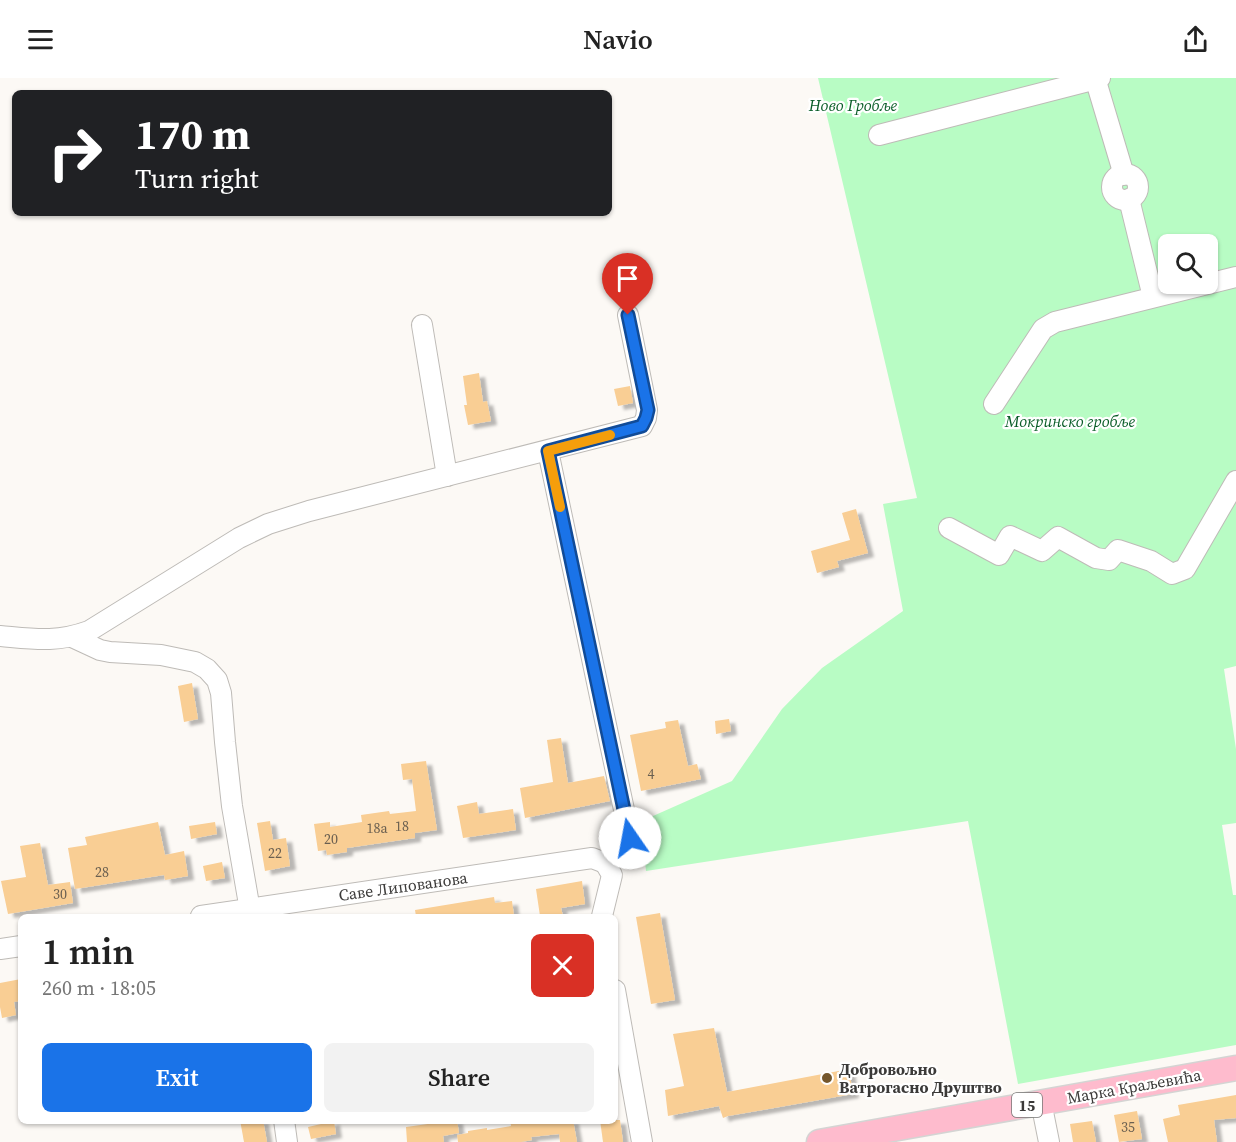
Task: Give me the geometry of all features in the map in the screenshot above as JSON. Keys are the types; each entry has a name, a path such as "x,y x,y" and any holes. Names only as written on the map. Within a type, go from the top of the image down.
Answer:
{"main road":[{"name":"Марка Краљевића","path":"819,1142 1236,1068"}],"street":[{"path":"879,135 1097,78 1124,175 1133,177 1137,181 1137,192 1129,200 1153,297"},
{"path":"994,404 1042,329 1054,322 1236,277"},
{"path":"0,636 51,640 72,637 89,631 239,538 268,524 309,511 642,426 648,410 628,315"},
{"path":"422,325 447,476"},
{"path":"548,451 630,838 605,863 612,875 602,914"},
{"path":"949,528 999,555 1010,536 1042,551 1058,537 1096,558 1109,560 1118,550 1151,561 1172,574 1185,569 1236,481"},
{"path":"72,637 100,650 161,654 195,662 207,669 217,680 221,693 232,806 250,913"},
{"name":"Саве Липованова","path":"234,914 592,858 605,863"},
{"path":"0,949 18,946"},
{"path":"618,1007 642,1142"},
{"path":"1041,1102 1049,1142"},
{"path":"285,1124 287,1142"}],"green space":[{"path":"818,78 1236,78 1236,666 1224,669 1236,749 1236,823 1222,825 1233,895 1236,895 1236,1045 1018,1084 968,821 646,871 642,832 653,816 732,781 782,709 822,668 903,611 883,504 917,498"}],"building":[{"path":"479,373 483,402 487,401 491,421 468,425 464,405 467,405 463,376"},
{"path":"630,386 633,403 618,406 614,389"},
{"path":"856,509 868,553 837,561 839,567 817,573 811,551 850,540 842,513"},
{"path":"192,683 198,719 184,722 178,686"},
{"path":"729,719 731,731 716,734 715,721"},
{"path":"678,720 688,766 697,764 701,779 641,791 630,735 666,728 665,722"},
{"path":"561,738 568,783 604,776 610,801 525,818 520,788 553,782 547,740"},
{"path":"426,761 437,830 415,833 415,838 347,848 347,852 327,855 326,850 318,851 314,824 330,822 330,827 362,822 361,815 389,811 390,814 416,811 412,779 403,780 401,764"},
{"path":"477,802 479,814 513,809 516,830 463,838 457,806"},
{"path":"270,821 273,840 286,838 290,866 265,871 257,823"},
{"path":"158,822 165,855 184,851 188,876 165,880 164,875 75,889 68,848 87,845 85,837"},
{"path":"215,822 217,834 191,839 189,826"},
{"path":"40,843 48,885 70,882 73,903 8,914 1,881 26,877 20,846"},
{"path":"222,862 225,878 206,881 203,866"},
{"path":"582,881 585,904 561,908 562,914 540,914 536,889"},
{"path":"494,897 495,903 512,901 514,914 416,914 415,910"},
{"path":"660,913 675,1000 651,1004 636,917"},
{"path":"18,980 18,1001 14,1002 16,1015 2,1018 0,983"},
{"name":"Добровољно Ватрогасно Друштво","path":"714,1028 727,1092 849,1069 853,1094 723,1118 719,1106 668,1116 665,1090 684,1086 673,1034"},
{"path":"1236,1095 1236,1118 1214,1120 1217,1142 1168,1142 1163,1119 1180,1115 1178,1105"},
{"path":"1137,1111 1142,1139 1119,1142 1114,1115"},
{"path":"620,1120 623,1142 603,1142 601,1124 618,1124"},
{"path":"1092,1121 1096,1142 1073,1142 1070,1124"},
{"path":"241,1124 264,1124 267,1142 244,1142"},
{"path":"334,1124 336,1134 311,1139 308,1127"},
{"path":"458,1124 459,1133 443,1136 444,1142 407,1142 406,1127"},
{"path":"511,1124 574,1124 577,1142 560,1142 559,1134 531,1137 532,1140 521,1142 458,1142 457,1135 468,1133 468,1131 511,1126"}],"slow traffic":[{"path":"560,507 548,451 610,435"}],"place":[{"name":"Добровољно Ватрогасно Друштво","path":"827,1078"}],"route":[{"path":"628,315 648,410 645,423 642,426 548,451 630,838"}],"park label":[{"name":"Ново Гробље","path":"853,105"},
{"name":"Мокринско гробље","path":"1070,421"}]}
